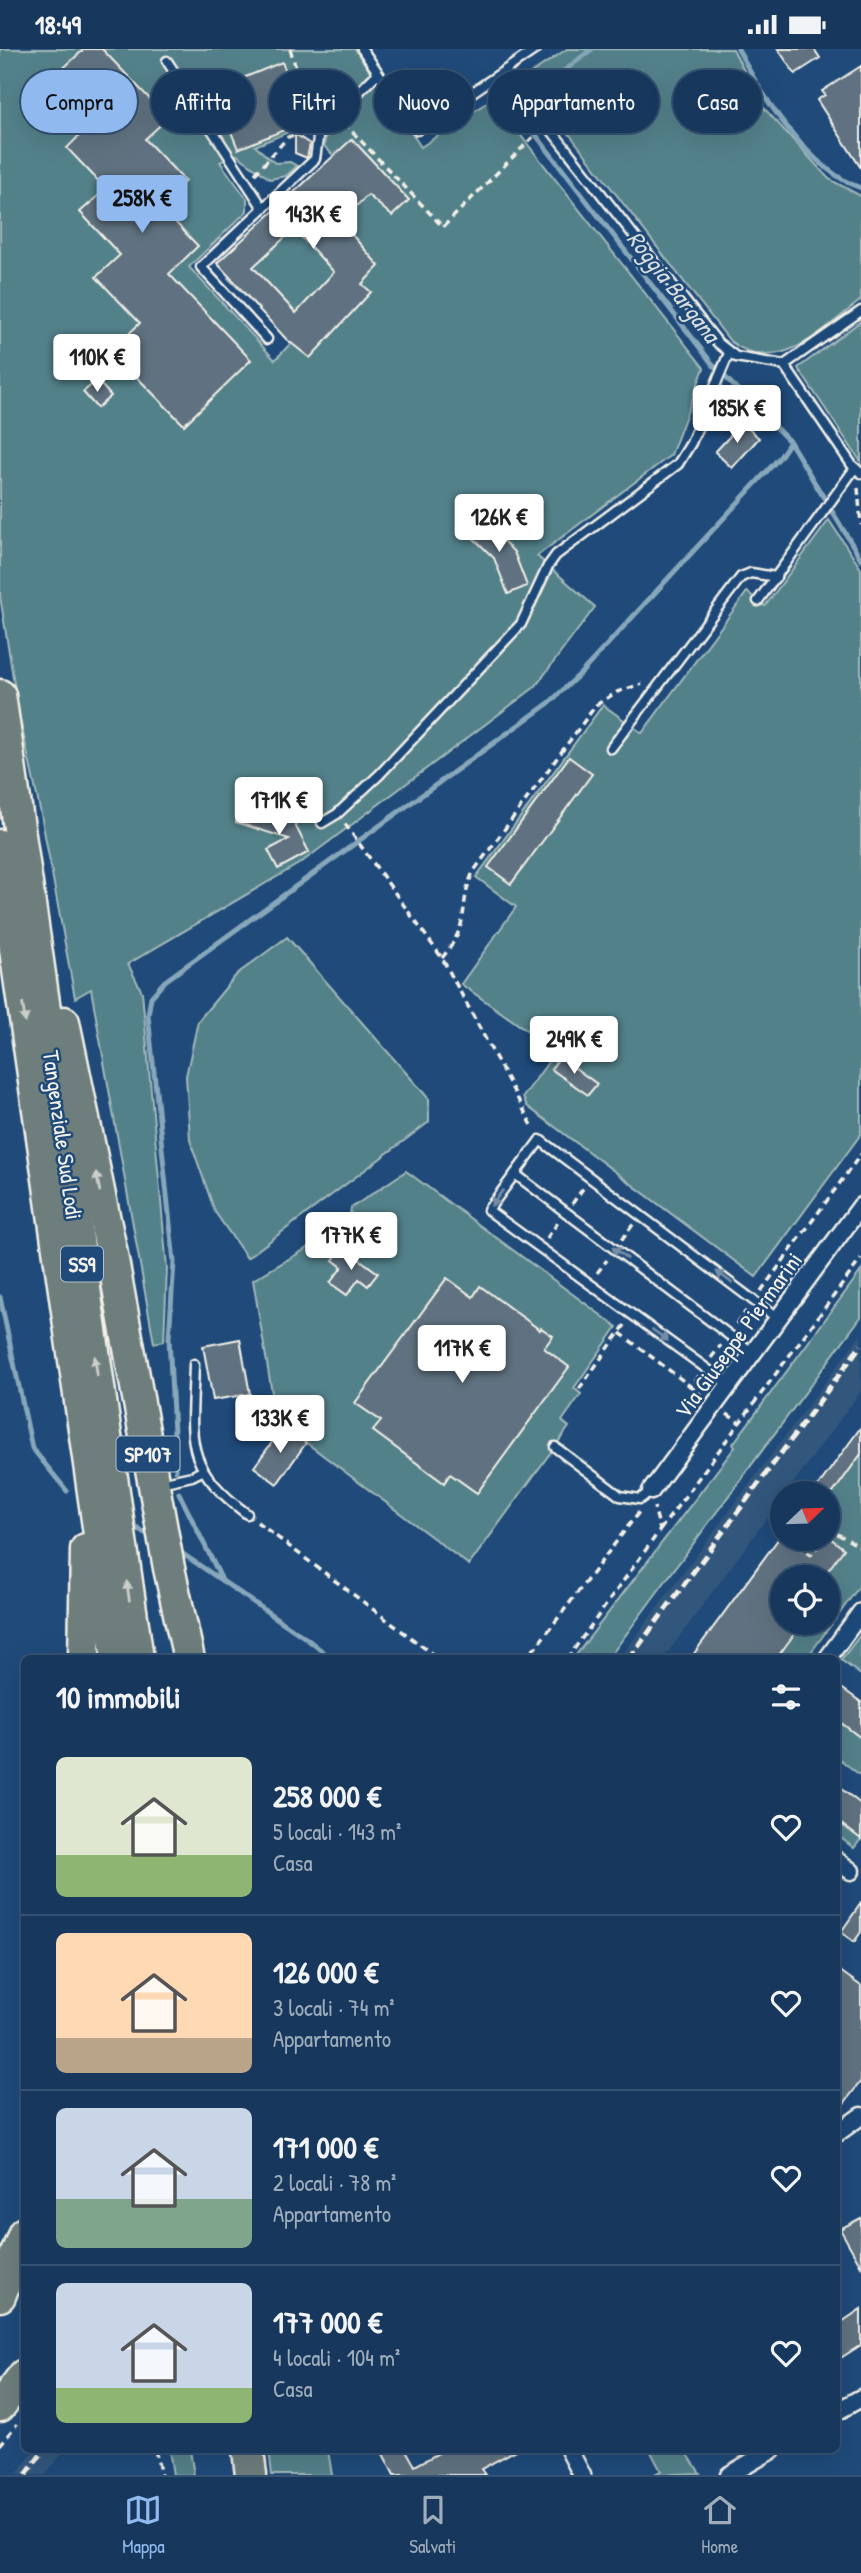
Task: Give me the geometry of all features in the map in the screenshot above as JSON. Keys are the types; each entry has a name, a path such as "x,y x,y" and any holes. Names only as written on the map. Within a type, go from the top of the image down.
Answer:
{"highway":[{"name":"Tangenziale Sud Lodi","path":"0,695 137,1655"},
{"name":"Tangenziale Sud Lodi","path":"0,845 116,1655"},
{"name":"SP107","path":"25,869 72,1055 153,1485 188,1655"},
{"name":"SP107","path":"84,1655 88,1464"},
{"path":"0,2296 21,2242"},
{"path":"9,2414 21,2383"},
{"path":"229,2453 233,2475"},
{"path":"248,2453 251,2475"}],"street":[{"name":"Via Giuseppe Piermarini","path":"651,1491 861,1206"},
{"path":"830,1655 861,1612"},
{"path":"840,1863 851,1871"},
{"path":"840,2131 861,2116"},
{"path":"840,2410 861,2398"},
{"path":"571,2453 582,2475"},
{"path":"729,2475 767,2453"}],"lane":[{"path":"362,49 376,70"},
{"path":"506,70 537,49"},
{"path":"167,61 263,208"},
{"path":"360,91 374,77"},
{"path":"267,339 201,267 315,159 319,133"},
{"path":"553,133 718,343 729,353 784,365 858,471 832,500 758,601"},
{"path":"784,365 861,310"},
{"path":"322,823 338,814 379,775 522,624 548,566 556,555 678,464 691,443 729,353"},
{"path":"611,748 741,577 751,573 776,576"},
{"path":"729,1385 488,1210 540,1140 778,1318"},
{"path":"515,1174 753,1353"},
{"path":"194,1364 194,1440 202,1471 221,1495 247,1514"},
{"path":"555,1447 620,1496 640,1499 651,1491"},
{"path":"153,1485 202,1471"}],"path":[{"path":"290,49 299,70"},
{"path":"247,184 288,137 300,133"},
{"path":"354,133 443,227 536,133"},
{"path":"858,471 857,503 861,525"},
{"path":"442,958 458,939 473,872 596,705 617,692 665,677"},
{"path":"354,837 442,958 540,1140"},
{"path":"569,1655 861,1259"},
{"path":"579,1389 633,1315"},
{"path":"620,1333 690,1386"},
{"path":"651,1491 660,1530"},
{"path":"527,1655 634,1521 651,1491"},
{"path":"247,1514 434,1655"},
{"path":"840,1535 861,1547"},
{"path":"0,2445 9,2414"},
{"path":"156,2453 161,2475"}],"shaded area":[{"path":"861,1334 861,1391 795,1481 770,1481 770,1514 666,1655 622,1655"},
{"path":"33,2453 62,2453 46,2475 16,2475"}],"green space":[{"path":"0,49 355,49 374,77 374,133 412,133 421,147 442,133 474,133 474,111 488,102 488,133 519,133 704,368 671,455 537,556 595,607 535,687 302,862 128,964 142,992 167,1268 164,1341 154,1343 91,989 75,998 41,814 19,715 0,596","holes":["269,70 360,70 360,133 323,133 326,136 324,146 334,156 228,278 292,342 275,360 189,267 247,211 247,199 220,162 237,155 270,179 286,176 297,166 290,162 275,163 255,146 286,133 269,133"]},
{"path":"567,49 733,49 744,70 673,70 673,133 762,133 762,106 829,179 861,196 861,300 816,335 783,352 766,355 748,351 730,341 568,133 659,133 659,70 536,70"},
{"path":"861,321 861,462 798,368"},
{"path":"829,520 861,569 861,1134 756,1277 527,1106 523,1097 556,1051 461,984 516,907 476,877 603,705 642,733 747,592 765,606"},
{"path":"287,937 429,1099 429,1122 247,1258 215,1212 190,1140 186,1076 198,1021 237,974"},
{"path":"406,1171 617,1327 574,1388 581,1394 562,1421 569,1427 469,1565 284,1426 276,1417 253,1280 348,1224 351,1208"},
{"path":"861,1271 861,1317 611,1655 576,1655 735,1447 733,1444"},
{"path":"861,1454 861,1584 840,1613 840,1565 779,1565 789,1551 840,1551 840,1483"},
{"path":"770,1577 770,1635 824,1635 809,1655 713,1655"},
{"path":"861,1634 861,1675 841,1660"},
{"path":"840,1722 861,1738 861,1776 840,1759"},
{"path":"840,1823 861,1839 854,1848 840,1837"},
{"path":"169,2453 190,2453 194,2475 173,2475"},
{"path":"269,2453 328,2453 332,2475 272,2475"},
{"path":"652,2453 687,2453 700,2473 653,2475 661,2471"}],"building":[{"path":"84,49 102,49 122,70 62,70"},
{"path":"778,49 814,49 820,58 795,74"},
{"path":"282,62 285,70 269,70 269,133 277,133 238,149 231,133 255,133 255,73"},
{"path":"861,66 861,168 817,100 825,95 822,91"},
{"path":"137,86 151,100 152,133 145,139 185,181 159,205 198,246 169,274 251,360 184,425 111,351 140,323 96,277 120,255 80,212 106,189 67,148 79,136 76,133 137,133"},
{"path":"295,134 310,144 307,158 295,153"},
{"path":"352,139 409,200 392,216 368,195 340,221 379,266 362,284 371,292 310,358 286,339 217,263","holes":["294,229 334,272 296,313 253,267"]},
{"path":"97,380 111,396 97,408 83,392"},
{"path":"742,423 759,438 732,468 715,452"},
{"path":"478,515 514,552 527,586 508,594 494,558 465,530"},
{"path":"569,757 592,774 511,884 488,867"},
{"path":"238,814 272,819 291,817 309,852 278,869 268,850 289,839 236,822"},
{"path":"560,1057 597,1084 588,1095 551,1069"},
{"path":"343,1247 378,1273 368,1286 359,1279 347,1295 330,1283 342,1267 333,1260"},
{"path":"447,1278 473,1297 480,1286 540,1330 541,1328 553,1336 544,1348 569,1367 477,1493 450,1474 444,1483 373,1431 381,1421 355,1403"},
{"path":"240,1339 250,1394 213,1400 203,1346"},
{"path":"284,1426 306,1443 277,1484 254,1467"},
{"path":"861,1427 861,1454 840,1483 840,1481 822,1481"},
{"path":"840,1546 844,1549 832,1565 770,1565 770,1635 794,1635 779,1655 693,1655 770,1550 840,1551"},
{"path":"840,1687 861,1702 861,1738 840,1722"},
{"path":"840,1788 861,1804 861,1839 840,1823"},
{"path":"861,1903 861,1932 854,1942 841,1932"},
{"path":"840,1971 861,1986 861,2081 840,2109"},
{"path":"861,2218 861,2266 840,2229"},
{"path":"861,2309 861,2345 840,2358 840,2323"},
{"path":"383,2453 408,2453 415,2466 439,2453 510,2453 481,2469 485,2475 394,2475"}],"waterway":[{"name":"Roggia Bargana","path":"592,49 522,104 519,113 714,366 790,442 861,559"},
{"path":"738,49 760,88 789,130 823,165 842,179 861,188"},
{"path":"176,1470 169,1338 174,1262 148,1015 151,997 165,981 549,703 581,673 780,457 790,442"},
{"path":"0,1297 32,1448 67,1491"},
{"path":"179,1493 221,1578"},
{"path":"131,1525 145,1533"},
{"path":"183,1554 327,1655"}],"railway":[{"path":"632,1655 861,1345"},
{"path":"26,2475 42,2453"}]}
